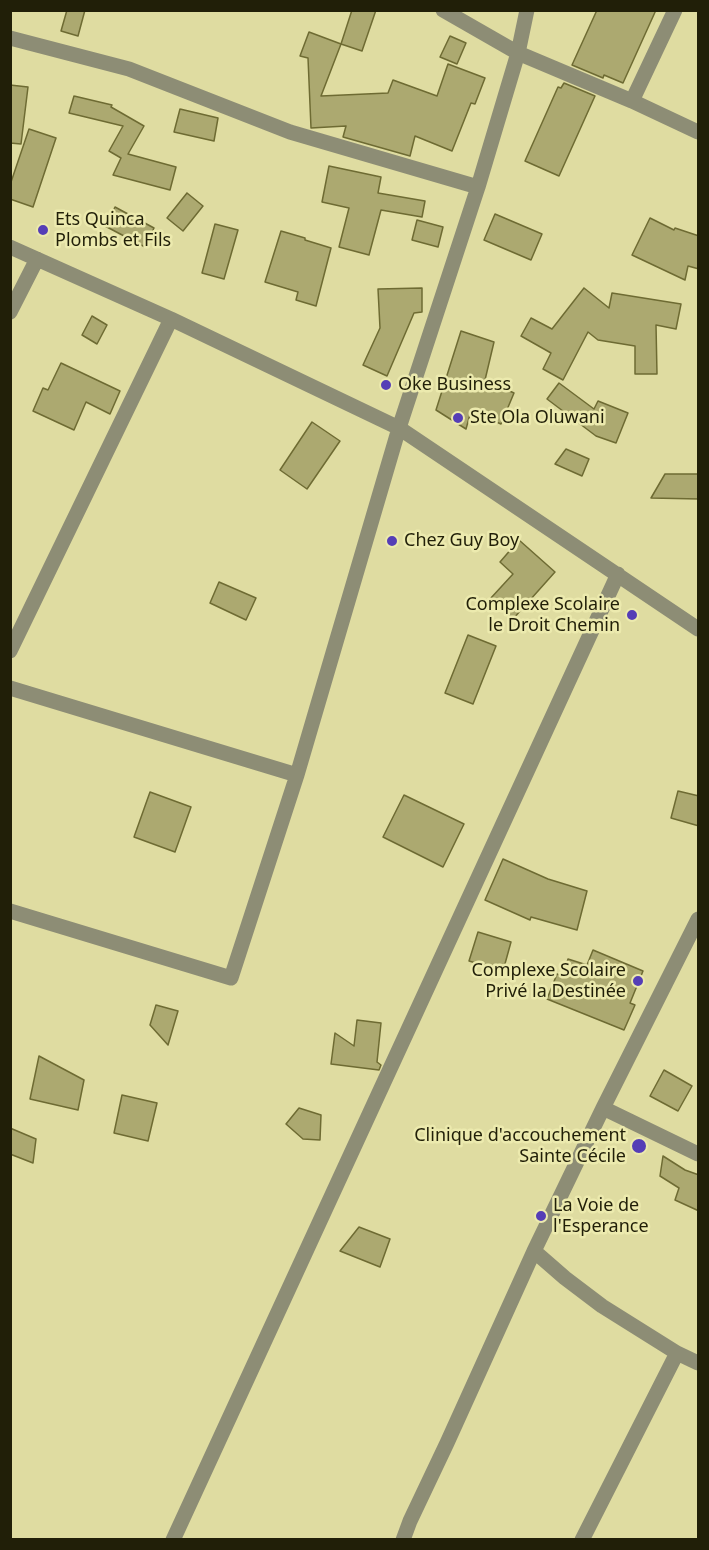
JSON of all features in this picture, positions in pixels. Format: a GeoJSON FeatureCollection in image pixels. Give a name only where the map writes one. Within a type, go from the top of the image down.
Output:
{"type":"FeatureCollection","features":[{"type":"Feature","properties":{"kind":"street"},"geometry":{"type":"LineString","coordinates":[[443,10],[518,52],[699,132]]}},
{"type":"Feature","properties":{"kind":"street"},"geometry":{"type":"LineString","coordinates":[[10,911],[231,978],[297,775],[399,428],[478,187],[518,52],[527,10]]}},
{"type":"Feature","properties":{"kind":"street"},"geometry":{"type":"LineString","coordinates":[[632,101],[675,10]]}},
{"type":"Feature","properties":{"kind":"street"},"geometry":{"type":"LineString","coordinates":[[10,38],[129,69],[290,132],[478,187]]}},
{"type":"Feature","properties":{"kind":"street"},"geometry":{"type":"LineString","coordinates":[[10,247],[171,319],[399,428],[699,629]]}},
{"type":"Feature","properties":{"kind":"street"},"geometry":{"type":"LineString","coordinates":[[10,312],[37,259]]}},
{"type":"Feature","properties":{"kind":"street"},"geometry":{"type":"LineString","coordinates":[[10,651],[171,319]]}},
{"type":"Feature","properties":{"kind":"street"},"geometry":{"type":"LineString","coordinates":[[173,1539],[618,574]]}},
{"type":"Feature","properties":{"kind":"street"},"geometry":{"type":"LineString","coordinates":[[10,688],[297,775]]}},
{"type":"Feature","properties":{"kind":"street"},"geometry":{"type":"LineString","coordinates":[[403,1539],[534,1251],[603,1108],[699,919]]}},
{"type":"Feature","properties":{"kind":"street"},"geometry":{"type":"LineString","coordinates":[[603,1108],[699,1154]]}},
{"type":"Feature","properties":{"kind":"street"},"geometry":{"type":"LineString","coordinates":[[534,1251],[602,1306],[677,1353],[699,1363]]}},
{"type":"Feature","properties":{"kind":"street"},"geometry":{"type":"LineString","coordinates":[[582,1539],[677,1353]]}},
{"type":"Feature","properties":{"kind":"building"},"geometry":{"type":"Polygon","coordinates":[[[67,10],[85,10],[78,36],[61,31],[67,10]]]}},
{"type":"Feature","properties":{"kind":"building"},"geometry":{"type":"Polygon","coordinates":[[[352,10],[376,10],[362,51],[341,44],[352,10]]]}},
{"type":"Feature","properties":{"kind":"building"},"geometry":{"type":"Polygon","coordinates":[[[597,10],[656,10],[623,83],[604,75],[603,78],[572,65],[597,10]]]}},
{"type":"Feature","properties":{"kind":"building"},"geometry":{"type":"Polygon","coordinates":[[[309,32],[341,44],[321,96],[388,93],[393,80],[437,96],[448,64],[485,78],[475,104],[471,103],[452,151],[415,136],[410,156],[343,137],[346,126],[311,128],[308,58],[300,56],[309,32]]]}},
{"type":"Feature","properties":{"kind":"building"},"geometry":{"type":"Polygon","coordinates":[[[450,36],[466,43],[457,64],[440,57],[450,36]]]}},
{"type":"Feature","properties":{"kind":"building"},"geometry":{"type":"Polygon","coordinates":[[[564,83],[595,96],[559,176],[525,161],[558,87],[561,88],[564,83]]]}},
{"type":"Feature","properties":{"kind":"building"},"geometry":{"type":"Polygon","coordinates":[[[10,85],[28,87],[21,144],[10,143],[10,85]]]}},
{"type":"Feature","properties":{"kind":"building"},"geometry":{"type":"Polygon","coordinates":[[[74,96],[112,105],[111,107],[144,126],[128,154],[176,167],[170,190],[113,175],[121,158],[109,151],[123,126],[69,113],[74,96]]]}},
{"type":"Feature","properties":{"kind":"building"},"geometry":{"type":"Polygon","coordinates":[[[180,109],[218,118],[214,141],[174,132],[180,109]]]}},
{"type":"Feature","properties":{"kind":"building"},"geometry":{"type":"Polygon","coordinates":[[[29,129],[56,138],[33,207],[10,199],[10,185],[29,129]]]}},
{"type":"Feature","properties":{"kind":"building"},"geometry":{"type":"Polygon","coordinates":[[[329,166],[381,177],[378,193],[425,201],[422,217],[381,210],[369,255],[339,247],[349,208],[322,202],[329,166]]]}},
{"type":"Feature","properties":{"kind":"building"},"geometry":{"type":"Polygon","coordinates":[[[187,193],[203,206],[183,231],[167,218],[187,193]]]}},
{"type":"Feature","properties":{"kind":"building"},"geometry":{"type":"Polygon","coordinates":[[[115,207],[154,228],[145,247],[105,226],[115,207]]]}},
{"type":"Feature","properties":{"kind":"building"},"geometry":{"type":"Polygon","coordinates":[[[495,214],[542,234],[531,260],[484,240],[495,214]]]}},
{"type":"Feature","properties":{"kind":"building"},"geometry":{"type":"Polygon","coordinates":[[[650,218],[674,230],[675,228],[699,236],[699,269],[688,266],[685,280],[632,255],[650,218]]]}},
{"type":"Feature","properties":{"kind":"building"},"geometry":{"type":"Polygon","coordinates":[[[417,220],[443,227],[438,247],[412,240],[417,220]]]}},
{"type":"Feature","properties":{"kind":"building"},"geometry":{"type":"Polygon","coordinates":[[[215,224],[238,230],[224,279],[202,273],[215,224]]]}},
{"type":"Feature","properties":{"kind":"building"},"geometry":{"type":"Polygon","coordinates":[[[281,231],[331,248],[316,306],[296,300],[298,292],[265,282],[281,231]]]}},
{"type":"Feature","properties":{"kind":"building"},"geometry":{"type":"Polygon","coordinates":[[[422,288],[422,312],[414,313],[387,376],[363,365],[380,328],[378,289],[422,288]]]}},
{"type":"Feature","properties":{"kind":"building"},"geometry":{"type":"Polygon","coordinates":[[[584,288],[609,308],[612,293],[681,304],[676,329],[656,325],[657,374],[635,374],[635,346],[598,340],[588,332],[563,380],[543,369],[551,353],[521,336],[531,318],[552,329],[584,288]]]}},
{"type":"Feature","properties":{"kind":"building"},"geometry":{"type":"Polygon","coordinates":[[[92,316],[107,325],[97,344],[82,335],[92,316]]]}},
{"type":"Feature","properties":{"kind":"building"},"geometry":{"type":"Polygon","coordinates":[[[461,331],[494,342],[485,380],[514,393],[501,424],[471,411],[466,429],[436,410],[461,331]]]}},
{"type":"Feature","properties":{"kind":"building"},"geometry":{"type":"Polygon","coordinates":[[[61,363],[120,391],[110,414],[86,402],[74,430],[33,411],[43,388],[48,390],[61,363]]]}},
{"type":"Feature","properties":{"kind":"building"},"geometry":{"type":"Polygon","coordinates":[[[559,383],[594,409],[598,401],[628,413],[616,443],[596,436],[547,399],[559,383]]]}},
{"type":"Feature","properties":{"kind":"building"},"geometry":{"type":"Polygon","coordinates":[[[312,422],[340,441],[307,489],[280,470],[312,422]]]}},
{"type":"Feature","properties":{"kind":"building"},"geometry":{"type":"Polygon","coordinates":[[[566,449],[589,459],[582,476],[555,464],[566,449]]]}},
{"type":"Feature","properties":{"kind":"building"},"geometry":{"type":"Polygon","coordinates":[[[665,474],[699,474],[699,499],[651,498],[665,474]]]}},
{"type":"Feature","properties":{"kind":"building"},"geometry":{"type":"Polygon","coordinates":[[[519,540],[555,572],[513,619],[490,599],[513,574],[500,562],[519,540]]]}},
{"type":"Feature","properties":{"kind":"building"},"geometry":{"type":"Polygon","coordinates":[[[219,582],[256,598],[246,620],[210,603],[219,582]]]}},
{"type":"Feature","properties":{"kind":"building"},"geometry":{"type":"Polygon","coordinates":[[[468,635],[496,646],[473,704],[445,693],[468,635]]]}},
{"type":"Feature","properties":{"kind":"building"},"geometry":{"type":"Polygon","coordinates":[[[678,791],[699,796],[699,826],[671,818],[678,791]]]}},
{"type":"Feature","properties":{"kind":"building"},"geometry":{"type":"Polygon","coordinates":[[[150,792],[191,807],[175,852],[134,837],[150,792]]]}},
{"type":"Feature","properties":{"kind":"building"},"geometry":{"type":"Polygon","coordinates":[[[404,795],[464,824],[443,867],[383,837],[404,795]]]}},
{"type":"Feature","properties":{"kind":"building"},"geometry":{"type":"Polygon","coordinates":[[[503,859],[548,879],[587,891],[577,930],[531,917],[530,920],[485,900],[503,859]]]}},
{"type":"Feature","properties":{"kind":"building"},"geometry":{"type":"Polygon","coordinates":[[[478,932],[511,942],[503,971],[469,961],[478,932]]]}},
{"type":"Feature","properties":{"kind":"building"},"geometry":{"type":"Polygon","coordinates":[[[593,950],[643,971],[630,1003],[635,1005],[624,1030],[547,999],[557,974],[562,976],[568,959],[587,965],[593,950]]]}},
{"type":"Feature","properties":{"kind":"building"},"geometry":{"type":"Polygon","coordinates":[[[156,1005],[178,1011],[168,1045],[150,1025],[156,1005]]]}},
{"type":"Feature","properties":{"kind":"building"},"geometry":{"type":"Polygon","coordinates":[[[357,1020],[381,1023],[377,1062],[381,1065],[379,1070],[331,1064],[335,1033],[354,1046],[357,1020]]]}},
{"type":"Feature","properties":{"kind":"building"},"geometry":{"type":"Polygon","coordinates":[[[39,1056],[84,1080],[78,1110],[30,1099],[39,1056]]]}},
{"type":"Feature","properties":{"kind":"building"},"geometry":{"type":"Polygon","coordinates":[[[664,1070],[692,1086],[678,1111],[650,1096],[664,1070]]]}},
{"type":"Feature","properties":{"kind":"building"},"geometry":{"type":"Polygon","coordinates":[[[122,1095],[157,1103],[148,1141],[114,1133],[122,1095]]]}},
{"type":"Feature","properties":{"kind":"building"},"geometry":{"type":"Polygon","coordinates":[[[299,1108],[321,1115],[320,1140],[303,1139],[286,1124],[299,1108]]]}},
{"type":"Feature","properties":{"kind":"building"},"geometry":{"type":"Polygon","coordinates":[[[10,1128],[36,1139],[33,1163],[10,1154],[10,1128]]]}},
{"type":"Feature","properties":{"kind":"building"},"geometry":{"type":"Polygon","coordinates":[[[663,1156],[685,1170],[699,1175],[699,1211],[675,1200],[679,1188],[660,1176],[663,1156]]]}},
{"type":"Feature","properties":{"kind":"building"},"geometry":{"type":"Polygon","coordinates":[[[359,1227],[390,1239],[380,1267],[340,1251],[359,1227]]]}},
{"type":"Feature","properties":{"kind":"place","name":"Ets Quinca Plombs et Fils"},"geometry":{"type":"Point","coordinates":[43,230]}},
{"type":"Feature","properties":{"kind":"place","name":"Oke Business"},"geometry":{"type":"Point","coordinates":[386,385]}},
{"type":"Feature","properties":{"kind":"place","name":"Ste Ola Oluwani"},"geometry":{"type":"Point","coordinates":[458,418]}},
{"type":"Feature","properties":{"kind":"place","name":"Chez Guy Boy"},"geometry":{"type":"Point","coordinates":[392,541]}},
{"type":"Feature","properties":{"kind":"place","name":"Complexe Scolaire le Droit Chemin"},"geometry":{"type":"Point","coordinates":[632,615]}},
{"type":"Feature","properties":{"kind":"place","name":"Complexe Scolaire Privé la Destinée"},"geometry":{"type":"Point","coordinates":[638,981]}},
{"type":"Feature","properties":{"kind":"place","name":"Clinique d'accouchement Sainte Cécile"},"geometry":{"type":"Point","coordinates":[639,1146]}},
{"type":"Feature","properties":{"kind":"place","name":"La Voie de l'Esperance"},"geometry":{"type":"Point","coordinates":[541,1216]}}]}
